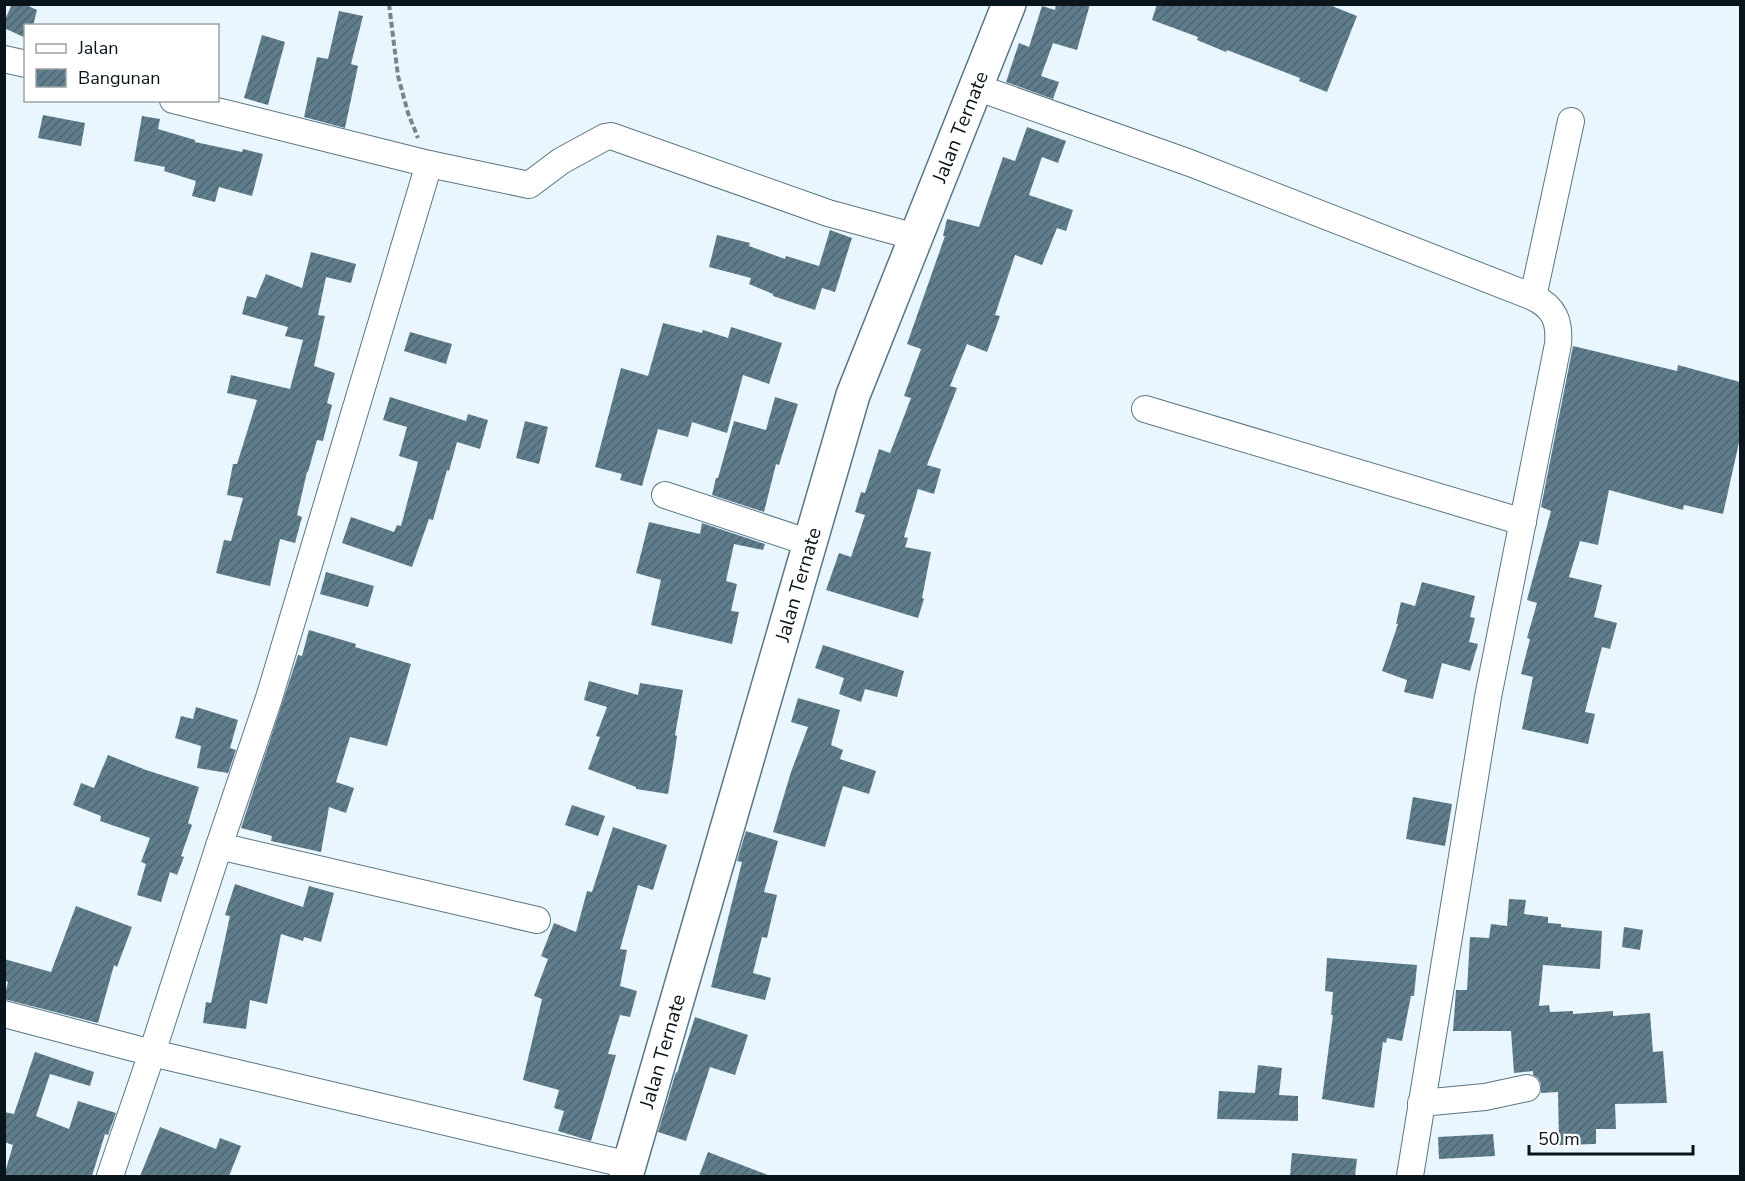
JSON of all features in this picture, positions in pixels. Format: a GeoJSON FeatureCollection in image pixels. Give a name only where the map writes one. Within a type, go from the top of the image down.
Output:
{"type":"FeatureCollection","features":[{"type":"Feature","properties":{"kind":"street","name":"Jalan Ternate"},"geometry":{"type":"LineString","coordinates":[[628,1171],[853,395],[1009,4]]}},
{"type":"Feature","properties":{"kind":"street"},"geometry":{"type":"LineString","coordinates":[[4,59],[24,64]]}},
{"type":"Feature","properties":{"kind":"street"},"geometry":{"type":"LineString","coordinates":[[976,87],[1190,163],[1533,297],[1544,302],[1555,315],[1559,334],[1488,697],[1435,1032],[1420,1103],[1410,1176]]}},
{"type":"Feature","properties":{"kind":"street"},"geometry":{"type":"LineString","coordinates":[[181,102],[429,164],[529,185],[561,160],[610,136],[828,213],[916,237]]}},
{"type":"Feature","properties":{"kind":"street"},"geometry":{"type":"LineString","coordinates":[[1533,297],[1571,121]]}},
{"type":"Feature","properties":{"kind":"street"},"geometry":{"type":"LineString","coordinates":[[110,1176],[269,698],[429,164]]}},
{"type":"Feature","properties":{"kind":"street"},"geometry":{"type":"LineString","coordinates":[[1145,409],[1523,522]]}},
{"type":"Feature","properties":{"kind":"street"},"geometry":{"type":"LineString","coordinates":[[665,495],[810,543]]}},
{"type":"Feature","properties":{"kind":"street"},"geometry":{"type":"LineString","coordinates":[[219,846],[537,920]]}},
{"type":"Feature","properties":{"kind":"street"},"geometry":{"type":"LineString","coordinates":[[4,1014],[628,1171]]}},
{"type":"Feature","properties":{"kind":"street"},"geometry":{"type":"LineString","coordinates":[[1420,1103],[1485,1097],[1527,1088]]}},
{"type":"Feature","properties":{"kind":"path"},"geometry":{"type":"LineString","coordinates":[[389,4],[398,76],[408,113],[429,164]]}},
{"type":"Feature","properties":{"kind":"building"},"geometry":{"type":"Polygon","coordinates":[[[12,4],[24,4],[37,10],[34,24],[24,24],[24,37],[4,28],[4,22],[12,4]]]}},
{"type":"Feature","properties":{"kind":"building"},"geometry":{"type":"Polygon","coordinates":[[[1056,4],[1090,4],[1077,50],[1053,43],[1041,76],[1059,82],[1053,99],[1006,82],[1019,43],[1029,47],[1042,6],[1055,10],[1056,4]]]}},
{"type":"Feature","properties":{"kind":"building"},"geometry":{"type":"Polygon","coordinates":[[[1157,4],[1327,4],[1357,16],[1327,92],[1299,81],[1300,78],[1227,50],[1226,52],[1197,40],[1198,37],[1152,20],[1157,4]]]}},
{"type":"Feature","properties":{"kind":"building"},"geometry":{"type":"Polygon","coordinates":[[[339,11],[363,16],[351,64],[358,66],[345,128],[304,117],[317,57],[328,59],[339,11]]]}},
{"type":"Feature","properties":{"kind":"building"},"geometry":{"type":"Polygon","coordinates":[[[262,35],[285,42],[268,105],[244,98],[262,35]]]}},
{"type":"Feature","properties":{"kind":"building"},"geometry":{"type":"Polygon","coordinates":[[[43,115],[85,123],[81,146],[38,138],[43,115]]]}},
{"type":"Feature","properties":{"kind":"building"},"geometry":{"type":"Polygon","coordinates":[[[142,116],[160,119],[158,129],[195,140],[195,142],[263,154],[252,196],[219,187],[215,202],[192,196],[196,181],[164,171],[165,167],[134,161],[142,116]]]}},
{"type":"Feature","properties":{"kind":"building"},"geometry":{"type":"Polygon","coordinates":[[[1027,127],[1066,141],[1058,163],[1042,157],[1029,195],[1073,210],[1066,231],[1057,228],[1042,265],[1015,255],[995,315],[1000,316],[987,352],[967,344],[950,386],[957,388],[927,465],[941,469],[934,494],[918,489],[904,537],[908,538],[905,547],[931,552],[922,598],[924,599],[918,618],[826,590],[839,553],[851,557],[865,515],[855,512],[861,492],[865,493],[879,449],[890,453],[911,398],[904,396],[921,349],[907,344],[945,236],[943,236],[947,219],[979,227],[1003,157],[1015,161],[1027,127]]]}},
{"type":"Feature","properties":{"kind":"building"},"geometry":{"type":"Polygon","coordinates":[[[830,230],[852,238],[835,292],[822,288],[815,310],[773,296],[749,284],[751,278],[709,267],[717,235],[750,243],[749,246],[785,259],[786,256],[819,266],[830,230]]]}},
{"type":"Feature","properties":{"kind":"building"},"geometry":{"type":"Polygon","coordinates":[[[311,252],[356,264],[351,283],[326,277],[318,315],[325,316],[314,366],[335,373],[327,403],[332,405],[323,441],[317,440],[307,472],[297,515],[302,517],[295,543],[280,539],[270,586],[216,573],[224,540],[231,541],[243,498],[227,495],[233,464],[237,464],[257,400],[227,393],[231,375],[290,389],[303,340],[285,336],[288,327],[242,314],[247,296],[256,298],[266,274],[302,288],[311,252]]]}},
{"type":"Feature","properties":{"kind":"building"},"geometry":{"type":"Polygon","coordinates":[[[663,323],[702,333],[703,330],[728,338],[731,327],[782,343],[769,384],[743,375],[727,433],[692,422],[688,437],[658,429],[642,486],[620,480],[622,474],[595,467],[621,368],[648,376],[663,323]]]}},
{"type":"Feature","properties":{"kind":"building"},"geometry":{"type":"Polygon","coordinates":[[[410,332],[452,344],[446,364],[404,351],[410,332]]]}},
{"type":"Feature","properties":{"kind":"building"},"geometry":{"type":"Polygon","coordinates":[[[1573,346],[1677,371],[1678,365],[1740,382],[1740,438],[1723,514],[1684,505],[1683,510],[1609,490],[1598,545],[1580,541],[1569,577],[1602,585],[1594,617],[1617,623],[1610,649],[1602,647],[1585,712],[1595,714],[1588,744],[1522,729],[1533,677],[1521,674],[1530,639],[1527,638],[1537,603],[1527,600],[1551,511],[1541,507],[1573,346]]]}},
{"type":"Feature","properties":{"kind":"building"},"geometry":{"type":"Polygon","coordinates":[[[390,397],[466,421],[468,414],[488,420],[480,449],[457,442],[433,520],[429,519],[412,567],[342,543],[351,517],[394,532],[397,525],[401,526],[418,462],[399,456],[407,427],[383,420],[390,397]]]}},
{"type":"Feature","properties":{"kind":"building"},"geometry":{"type":"Polygon","coordinates":[[[775,397],[798,404],[779,465],[776,464],[764,512],[712,495],[734,421],[766,430],[775,397]]]}},
{"type":"Feature","properties":{"kind":"building"},"geometry":{"type":"Polygon","coordinates":[[[525,421],[548,427],[539,464],[516,458],[525,421]]]}},
{"type":"Feature","properties":{"kind":"building"},"geometry":{"type":"Polygon","coordinates":[[[649,522],[700,534],[702,523],[765,544],[763,550],[734,544],[726,581],[737,584],[731,611],[739,612],[732,644],[651,625],[661,580],[636,573],[649,522]]]}},
{"type":"Feature","properties":{"kind":"building"},"geometry":{"type":"Polygon","coordinates":[[[326,572],[374,586],[368,607],[320,594],[326,572]]]}},
{"type":"Feature","properties":{"kind":"building"},"geometry":{"type":"Polygon","coordinates":[[[1422,582],[1475,596],[1470,617],[1475,618],[1469,642],[1478,644],[1470,671],[1442,663],[1433,699],[1404,692],[1407,680],[1382,671],[1398,624],[1396,624],[1401,602],[1415,606],[1422,582]]]}},
{"type":"Feature","properties":{"kind":"building"},"geometry":{"type":"Polygon","coordinates":[[[309,630],[411,664],[387,746],[350,737],[336,782],[354,788],[346,813],[329,807],[321,852],[271,841],[272,836],[241,828],[298,655],[302,656],[309,630]]]}},
{"type":"Feature","properties":{"kind":"building"},"geometry":{"type":"Polygon","coordinates":[[[823,645],[904,671],[897,697],[865,689],[861,702],[839,694],[844,678],[815,668],[823,645]]]}},
{"type":"Feature","properties":{"kind":"building"},"geometry":{"type":"Polygon","coordinates":[[[589,681],[638,695],[640,683],[683,690],[668,794],[636,789],[636,787],[588,769],[600,737],[596,736],[607,707],[584,700],[589,681]]]}},
{"type":"Feature","properties":{"kind":"building"},"geometry":{"type":"Polygon","coordinates":[[[798,698],[840,710],[831,745],[843,750],[840,759],[876,771],[869,794],[843,786],[825,847],[773,832],[791,772],[808,727],[791,722],[798,698]]]}},
{"type":"Feature","properties":{"kind":"building"},"geometry":{"type":"Polygon","coordinates":[[[196,707],[238,720],[230,748],[236,750],[228,773],[197,768],[201,746],[175,738],[181,716],[193,719],[196,707]]]}},
{"type":"Feature","properties":{"kind":"building"},"geometry":{"type":"Polygon","coordinates":[[[108,755],[199,787],[188,823],[192,825],[181,856],[184,857],[177,875],[170,872],[161,902],[137,895],[146,864],[141,862],[150,838],[100,821],[101,816],[73,805],[81,783],[94,788],[108,755]]]}},
{"type":"Feature","properties":{"kind":"building"},"geometry":{"type":"Polygon","coordinates":[[[1413,797],[1452,804],[1445,846],[1406,839],[1413,797]]]}},
{"type":"Feature","properties":{"kind":"building"},"geometry":{"type":"Polygon","coordinates":[[[572,805],[605,816],[598,836],[565,825],[572,805]]]}},
{"type":"Feature","properties":{"kind":"building"},"geometry":{"type":"Polygon","coordinates":[[[613,827],[667,845],[653,890],[638,885],[620,949],[627,950],[620,986],[637,991],[630,1017],[620,1015],[608,1054],[616,1055],[591,1141],[558,1131],[564,1111],[554,1108],[559,1090],[523,1080],[542,999],[534,996],[548,959],[541,956],[554,923],[576,932],[587,891],[592,892],[613,827]]]}},
{"type":"Feature","properties":{"kind":"building"},"geometry":{"type":"Polygon","coordinates":[[[746,831],[778,841],[764,892],[777,895],[767,938],[762,937],[753,973],[771,978],[765,1000],[711,987],[742,862],[737,861],[746,831]]]}},
{"type":"Feature","properties":{"kind":"building"},"geometry":{"type":"Polygon","coordinates":[[[235,884],[303,907],[309,886],[334,893],[321,942],[304,937],[303,941],[281,934],[267,1004],[250,1000],[246,1029],[203,1023],[206,1002],[211,1003],[230,916],[225,915],[235,884]]]}},
{"type":"Feature","properties":{"kind":"building"},"geometry":{"type":"Polygon","coordinates":[[[1509,899],[1526,900],[1524,914],[1548,917],[1548,923],[1561,924],[1561,927],[1602,931],[1600,969],[1543,965],[1539,1006],[1549,1005],[1550,1012],[1573,1011],[1573,1014],[1613,1011],[1613,1016],[1650,1013],[1653,1052],[1663,1051],[1667,1103],[1615,1104],[1616,1129],[1596,1129],[1596,1144],[1559,1145],[1558,1092],[1541,1093],[1541,1084],[1533,1075],[1533,1071],[1514,1073],[1511,1031],[1453,1031],[1456,990],[1467,990],[1470,937],[1489,938],[1491,924],[1507,926],[1509,899]]]}},
{"type":"Feature","properties":{"kind":"building"},"geometry":{"type":"Polygon","coordinates":[[[76,906],[132,927],[117,967],[114,965],[98,1023],[4,999],[8,982],[4,980],[4,959],[51,972],[76,906]]]}},
{"type":"Feature","properties":{"kind":"building"},"geometry":{"type":"Polygon","coordinates":[[[1624,927],[1643,930],[1640,950],[1622,947],[1624,927]]]}},
{"type":"Feature","properties":{"kind":"building"},"geometry":{"type":"Polygon","coordinates":[[[1327,958],[1417,965],[1414,996],[1411,996],[1402,1041],[1387,1038],[1386,1043],[1383,1042],[1374,1108],[1322,1099],[1333,1015],[1331,1015],[1333,992],[1325,991],[1327,958]]]}},
{"type":"Feature","properties":{"kind":"building"},"geometry":{"type":"Polygon","coordinates":[[[695,1017],[748,1035],[735,1075],[710,1067],[686,1141],[658,1132],[695,1017]]]}},
{"type":"Feature","properties":{"kind":"building"},"geometry":{"type":"Polygon","coordinates":[[[35,1052],[94,1072],[90,1086],[50,1074],[36,1116],[69,1129],[78,1101],[116,1113],[108,1135],[105,1134],[92,1176],[4,1176],[13,1145],[4,1142],[4,1112],[14,1114],[35,1052]]]}},
{"type":"Feature","properties":{"kind":"building"},"geometry":{"type":"Polygon","coordinates":[[[1258,1065],[1282,1068],[1279,1095],[1298,1096],[1298,1121],[1217,1119],[1219,1091],[1255,1093],[1258,1065]]]}},
{"type":"Feature","properties":{"kind":"building"},"geometry":{"type":"Polygon","coordinates":[[[160,1127],[216,1149],[220,1138],[241,1146],[229,1176],[140,1176],[160,1127]]]}},
{"type":"Feature","properties":{"kind":"building"},"geometry":{"type":"Polygon","coordinates":[[[1493,1134],[1495,1156],[1439,1159],[1438,1137],[1493,1134]]]}},
{"type":"Feature","properties":{"kind":"building"},"geometry":{"type":"Polygon","coordinates":[[[708,1152],[768,1175],[699,1176],[708,1152]]]}},
{"type":"Feature","properties":{"kind":"building"},"geometry":{"type":"Polygon","coordinates":[[[1292,1153],[1357,1159],[1355,1176],[1290,1176],[1292,1153]]]}}]}
